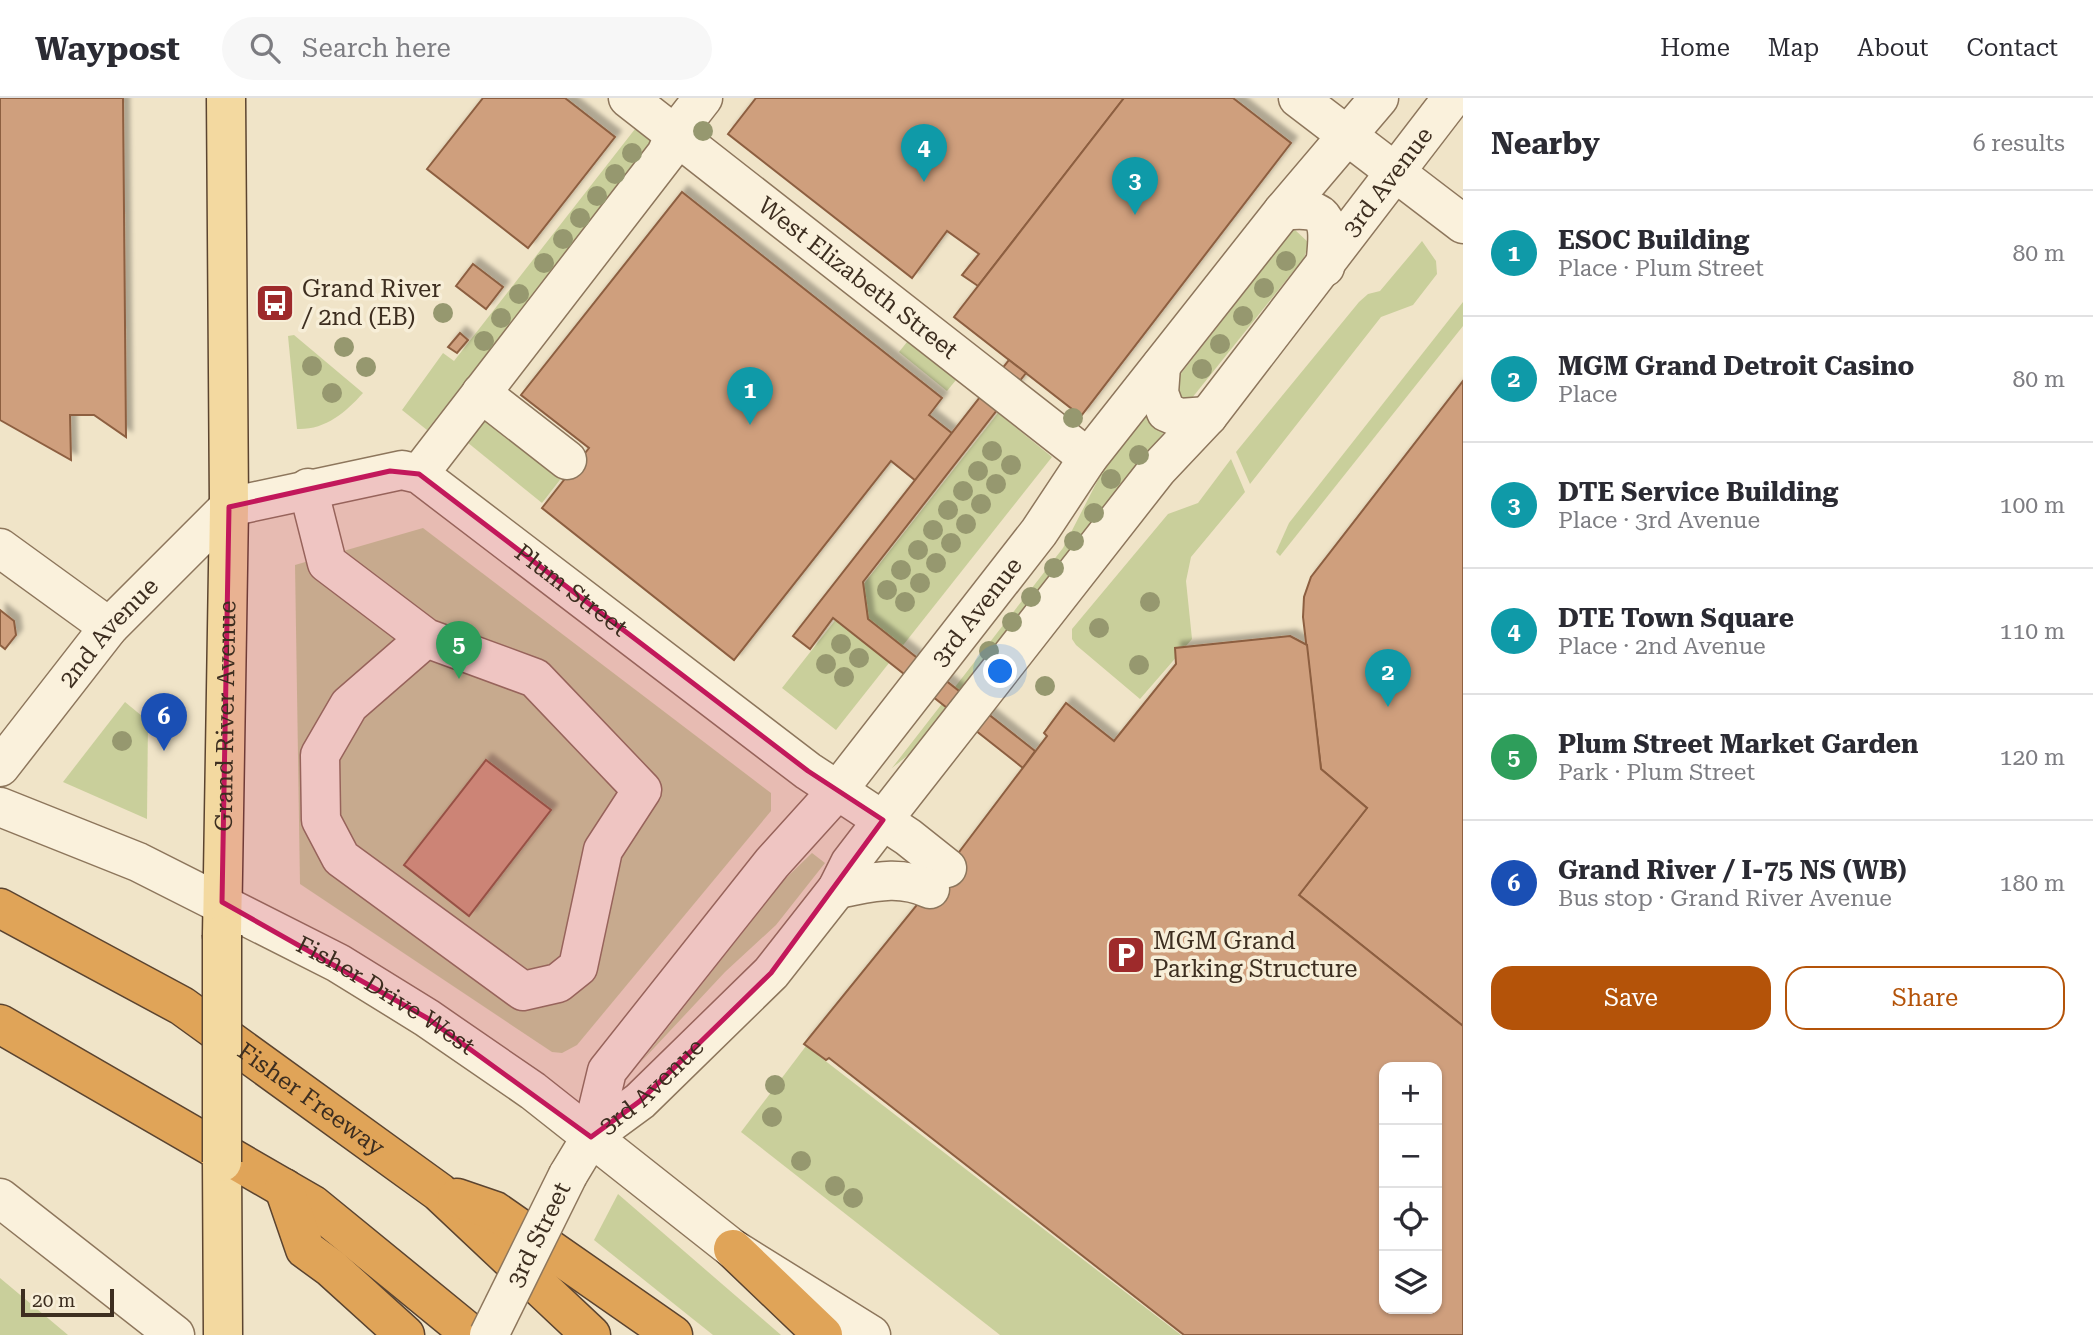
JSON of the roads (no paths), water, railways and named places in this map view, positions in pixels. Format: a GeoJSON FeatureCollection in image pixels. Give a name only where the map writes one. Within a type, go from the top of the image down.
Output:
{"type":"FeatureCollection","features":[{"type":"Feature","properties":{"kind":"highway","name":"Fisher Freeway"},"geometry":{"type":"LineString","coordinates":[[0,908],[181,1006],[439,1192],[591,1335]]}},
{"type":"Feature","properties":{"kind":"highway"},"geometry":{"type":"LineString","coordinates":[[0,1024],[313,1205],[472,1335]]}},
{"type":"Feature","properties":{"kind":"highway"},"geometry":{"type":"LineString","coordinates":[[284,1188],[305,1249],[331,1268],[405,1335]]}},
{"type":"Feature","properties":{"kind":"highway"},"geometry":{"type":"LineString","coordinates":[[439,1192],[495,1211],[673,1335]]}},
{"type":"Feature","properties":{"kind":"highway"},"geometry":{"type":"LineString","coordinates":[[733,1249],[822,1335]]}},
{"type":"Feature","properties":{"kind":"main road","name":"Grand River Avenue"},"geometry":{"type":"LineString","coordinates":[[223,1318],[222,919],[229,507],[226,98]]}},
{"type":"Feature","properties":{"kind":"street","name":"West Elizabeth Street"},"geometry":{"type":"LineString","coordinates":[[628,98],[1088,458]]}},
{"type":"Feature","properties":{"kind":"street"},"geometry":{"type":"LineString","coordinates":[[229,507],[390,471],[418,474],[666,154],[675,134],[703,98]]}},
{"type":"Feature","properties":{"kind":"street"},"geometry":{"type":"LineString","coordinates":[[1298,98],[1463,224]]}},
{"type":"Feature","properties":{"kind":"street","name":"3rd Avenue"},"geometry":{"type":"LineString","coordinates":[[591,1137],[607,1071],[772,863],[838,790],[1039,532],[1088,458],[1283,211],[1379,98]]}},
{"type":"Feature","properties":{"kind":"street","name":"3rd Avenue"},"geometry":{"type":"LineString","coordinates":[[591,1137],[640,1101],[771,973],[837,889],[850,863],[883,820],[1157,470],[1208,416],[1398,172],[1452,98]]}},
{"type":"Feature","properties":{"kind":"street","name":"3rd Avenue"},"geometry":{"type":"LineString","coordinates":[[1283,211],[1305,208],[1315,210],[1323,218],[1329,232],[1325,267]]}},
{"type":"Feature","properties":{"kind":"street"},"geometry":{"type":"LineString","coordinates":[[1161,366],[1159,393],[1166,412],[1180,418],[1208,416]]}},
{"type":"Feature","properties":{"kind":"street"},"geometry":{"type":"LineString","coordinates":[[481,393],[567,460]]}},
{"type":"Feature","properties":{"kind":"street","name":"Plum Street"},"geometry":{"type":"LineString","coordinates":[[418,474],[808,771],[883,820],[939,878],[912,881],[885,879],[837,889]]}},
{"type":"Feature","properties":{"kind":"street"},"geometry":{"type":"LineString","coordinates":[[309,488],[327,563],[426,638],[535,678],[642,790],[603,849],[578,967],[558,983],[523,990],[341,858],[321,820],[320,755],[349,705],[426,638]]}},
{"type":"Feature","properties":{"kind":"street","name":"2nd Avenue"},"geometry":{"type":"LineString","coordinates":[[0,767],[108,627],[229,507]]}},
{"type":"Feature","properties":{"kind":"street"},"geometry":{"type":"LineString","coordinates":[[0,548],[108,627]]}},
{"type":"Feature","properties":{"kind":"street","name":"Fisher Drive West"},"geometry":{"type":"LineString","coordinates":[[0,807],[138,862],[222,919],[338,963],[428,1018],[533,1091],[733,1249],[871,1335]]}},
{"type":"Feature","properties":{"kind":"street","name":"3rd Street"},"geometry":{"type":"LineString","coordinates":[[489,1335],[568,1175],[591,1137]]}},
{"type":"Feature","properties":{"kind":"street"},"geometry":{"type":"LineString","coordinates":[[0,1198],[175,1335]]}},
{"type":"Feature","properties":{"kind":"place","name":"DTE Town Square"},"geometry":{"type":"Point","coordinates":[924,182]}},
{"type":"Feature","properties":{"kind":"place","name":"DTE Service Building"},"geometry":{"type":"Point","coordinates":[1135,215]}},
{"type":"Feature","properties":{"kind":"place","name":"Grand River / 2nd (EB)"},"geometry":{"type":"Point","coordinates":[275,303]}},
{"type":"Feature","properties":{"kind":"place","name":"ESOC Building"},"geometry":{"type":"Point","coordinates":[750,425]}},
{"type":"Feature","properties":{"kind":"place","name":"Plum Street Market Garden"},"geometry":{"type":"Point","coordinates":[459,679]}},
{"type":"Feature","properties":{"kind":"place","name":"MGM Grand Detroit Casino"},"geometry":{"type":"Point","coordinates":[1388,707]}},
{"type":"Feature","properties":{"kind":"place","name":"Grand River / I-75 NS (WB)"},"geometry":{"type":"Point","coordinates":[164,751]}},
{"type":"Feature","properties":{"kind":"place","name":"MGM Grand Parking Structure"},"geometry":{"type":"Point","coordinates":[1126,955]}}]}
